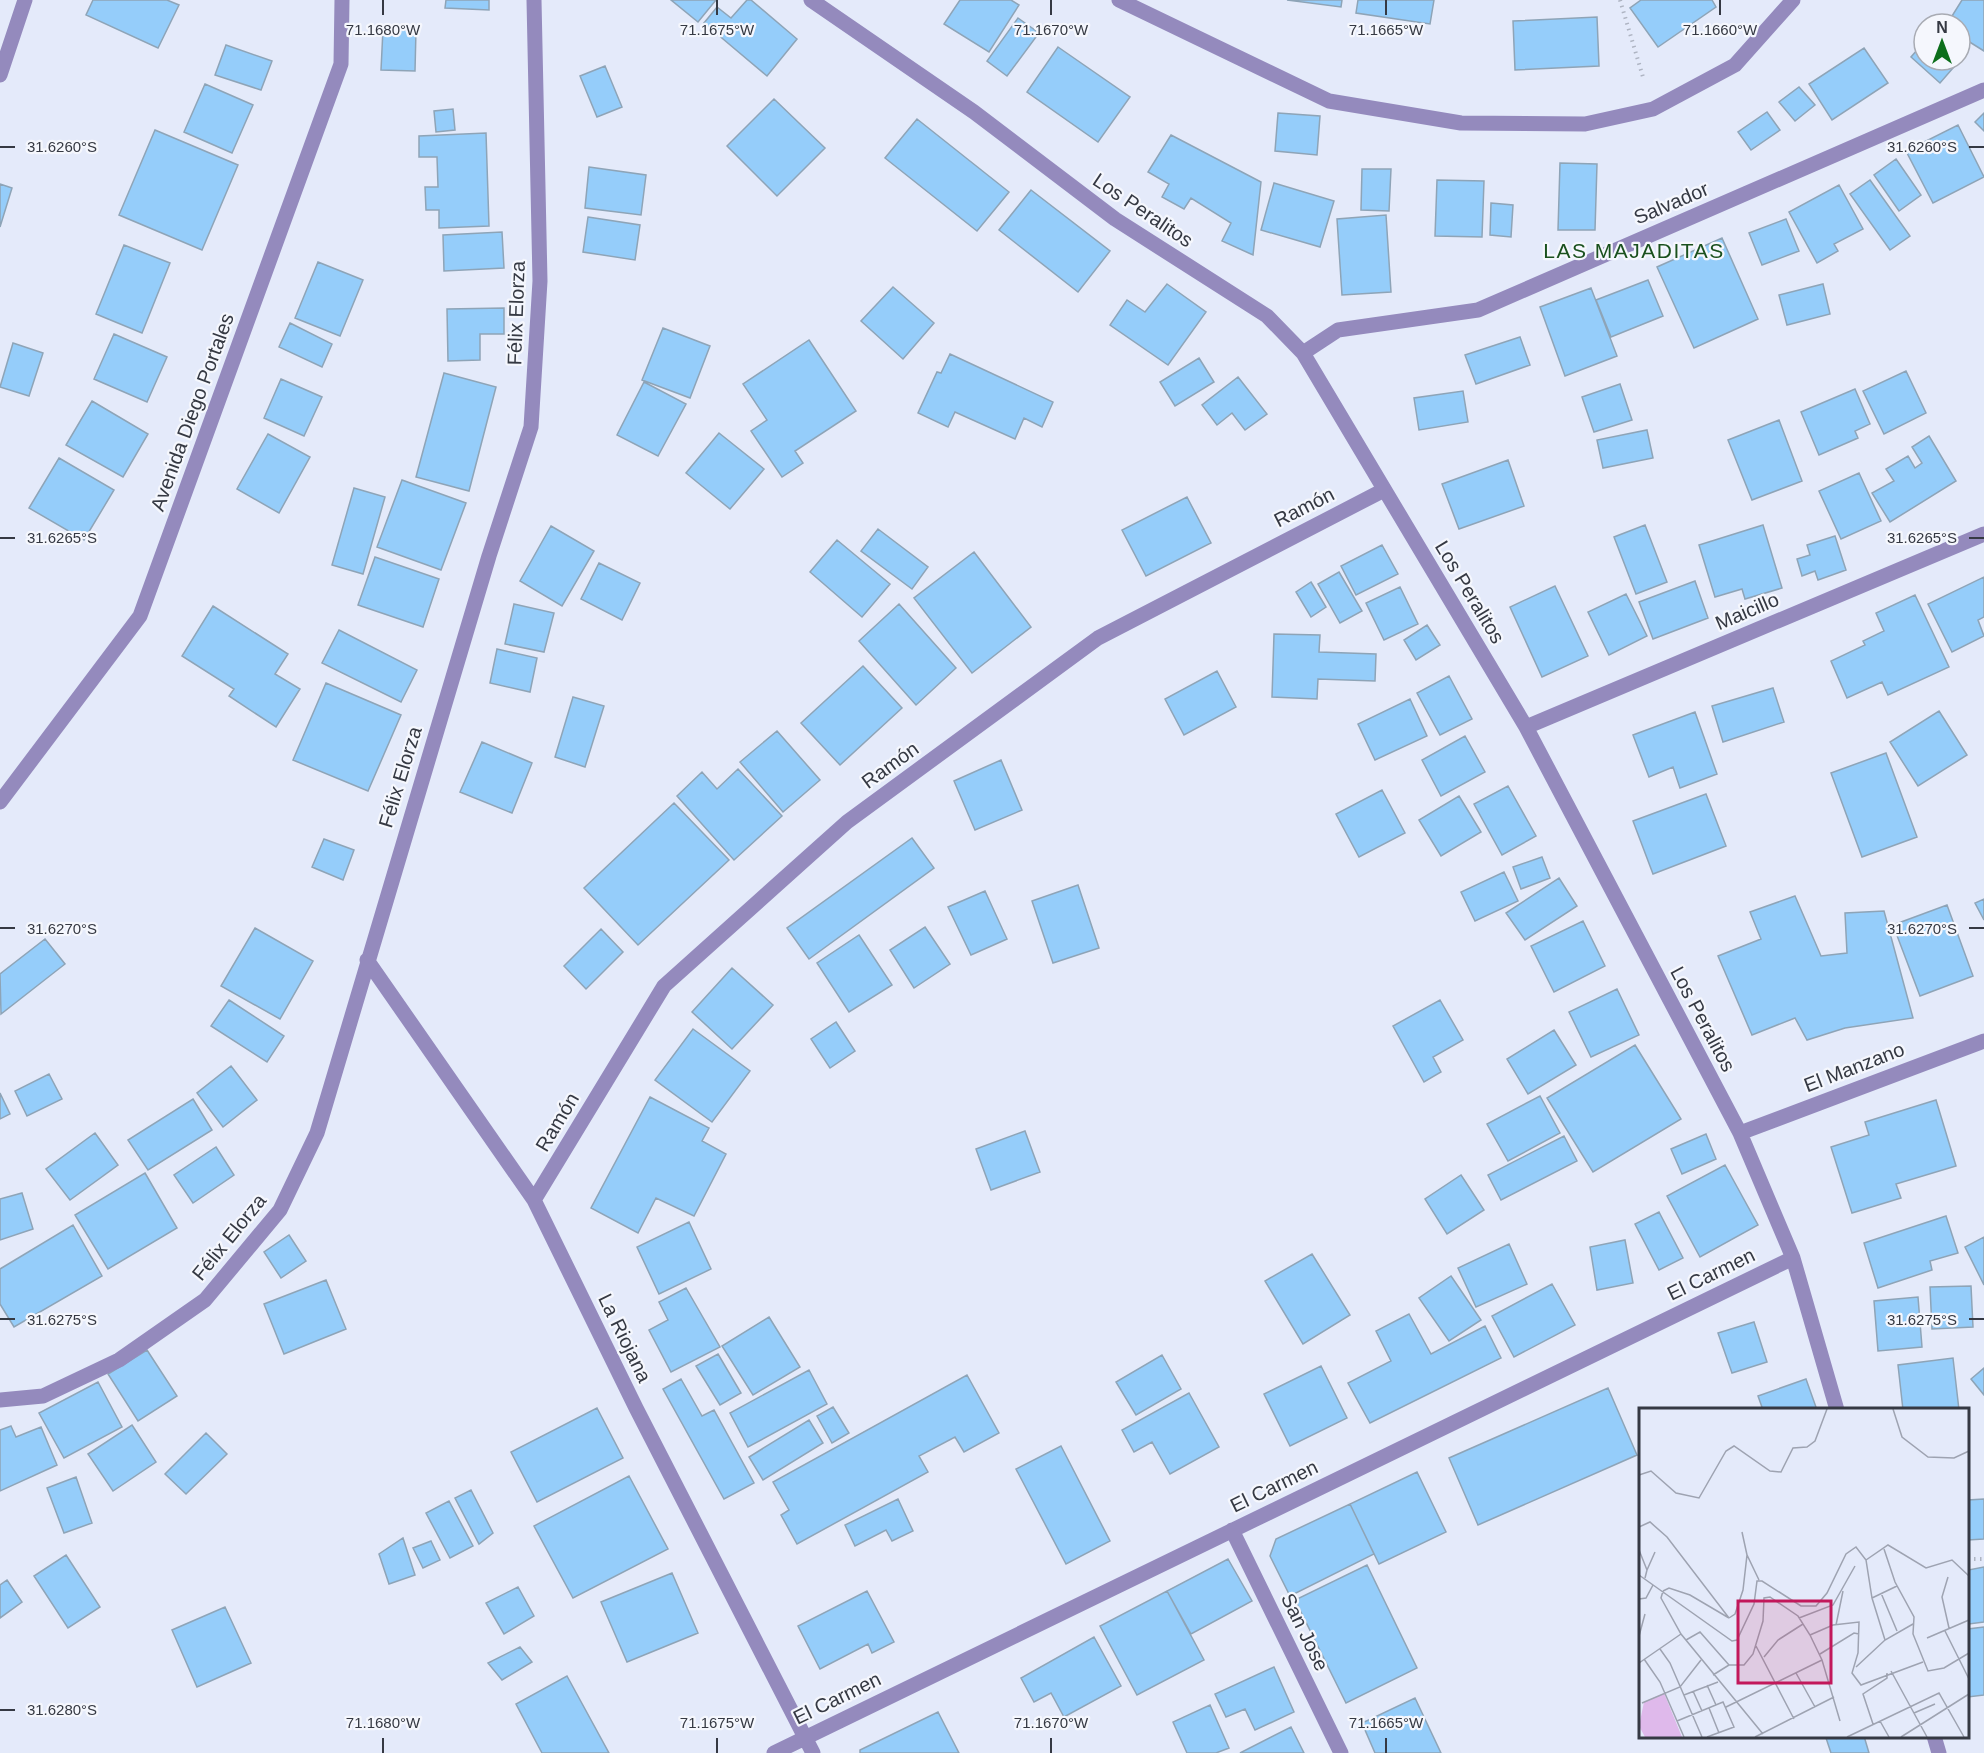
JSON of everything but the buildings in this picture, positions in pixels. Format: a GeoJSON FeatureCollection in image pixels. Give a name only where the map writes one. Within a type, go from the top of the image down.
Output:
{"type":"FeatureCollection","features":[{"type":"Feature","properties":{"kind":"street"},"geometry":{"type":"LineString","coordinates":[[0,75],[25,0]]}},
{"type":"Feature","properties":{"kind":"street","name":"Avenida Diego Portales"},"geometry":{"type":"LineString","coordinates":[[0,802],[140,616],[341,64],[342,0]]}},
{"type":"Feature","properties":{"kind":"street","name":"Félix Elorza"},"geometry":{"type":"LineString","coordinates":[[0,1400],[43,1396],[119,1360],[205,1300],[280,1210],[317,1133],[366,960],[531,427],[540,281],[534,0]]}},
{"type":"Feature","properties":{"kind":"street","name":"Los Peralitos"},"geometry":{"type":"LineString","coordinates":[[811,0],[974,112],[1115,219],[1267,316],[1303,353],[1526,727],[1740,1133],[1793,1258],[1836,1408]]}},
{"type":"Feature","properties":{"kind":"street"},"geometry":{"type":"LineString","coordinates":[[1119,0],[1329,101],[1461,123],[1585,124],[1653,109],[1735,65],[1793,0]]}},
{"type":"Feature","properties":{"kind":"street","name":"Salvador"},"geometry":{"type":"LineString","coordinates":[[1303,353],[1338,330],[1478,310],[1984,90]]}},
{"type":"Feature","properties":{"kind":"street","name":"Ramón"},"geometry":{"type":"LineString","coordinates":[[534,1200],[664,986],[848,822],[1098,638],[1384,490]]}},
{"type":"Feature","properties":{"kind":"street","name":"Maicillo"},"geometry":{"type":"LineString","coordinates":[[1526,727],[1984,534]]}},
{"type":"Feature","properties":{"kind":"street","name":"La Riojana"},"geometry":{"type":"LineString","coordinates":[[366,960],[534,1200],[636,1408],[813,1753]]}},
{"type":"Feature","properties":{"kind":"street","name":"El Manzano"},"geometry":{"type":"LineString","coordinates":[[1740,1133],[1984,1041]]}},
{"type":"Feature","properties":{"kind":"street","name":"El Carmen"},"geometry":{"type":"LineString","coordinates":[[774,1753],[1793,1258]]}},
{"type":"Feature","properties":{"kind":"street","name":"San Jose"},"geometry":{"type":"LineString","coordinates":[[1232,1530],[1341,1753]]}},
{"type":"Feature","properties":{"kind":"street"},"geometry":{"type":"LineString","coordinates":[[1934,1738],[1939,1753]]}},
{"type":"Feature","properties":{"kind":"path"},"geometry":{"type":"LineString","coordinates":[[1620,0],[1653,109]]}},
{"type":"Feature","properties":{"kind":"path"},"geometry":{"type":"LineString","coordinates":[[1969,1560],[1984,1559]]}},
{"type":"Feature","properties":{"kind":"district","name":"LAS MAJADITAS"},"geometry":{"type":"Point","coordinates":[1634,251]}}]}
